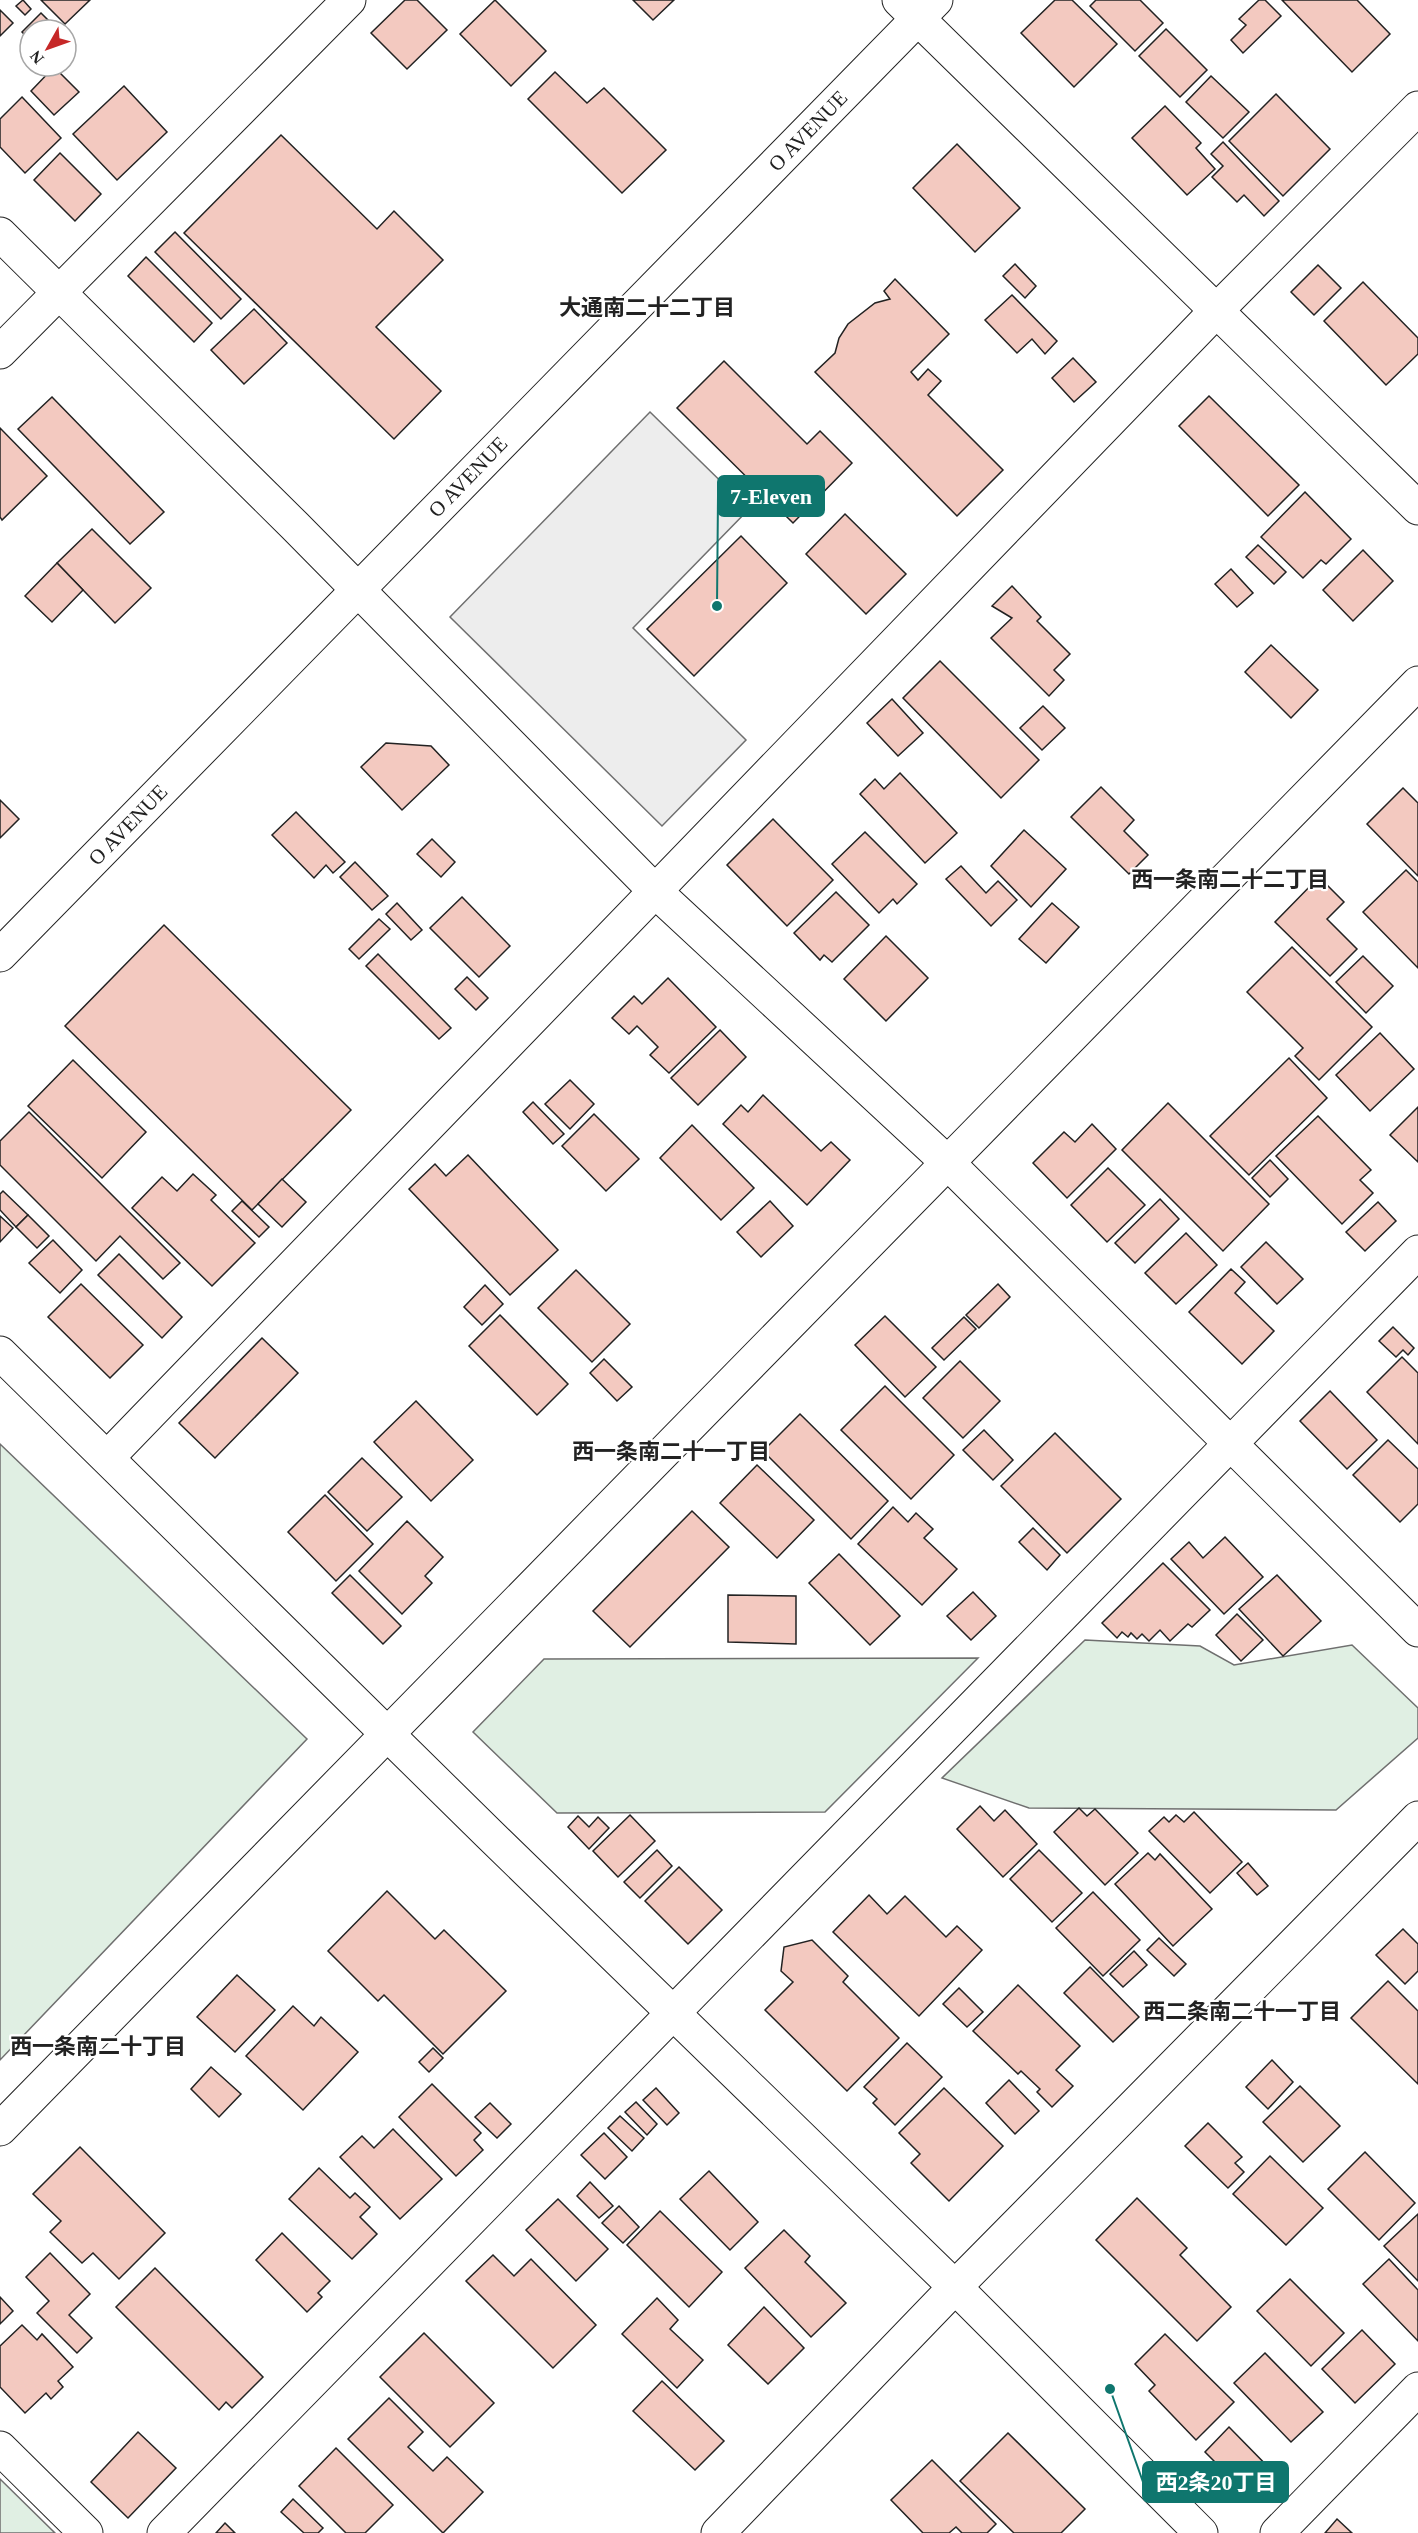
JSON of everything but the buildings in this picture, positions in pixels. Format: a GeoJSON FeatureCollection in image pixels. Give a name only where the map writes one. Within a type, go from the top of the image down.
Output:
{"type":"FeatureCollection","features":[{"type":"Feature","properties":{"kind":"main road"},"geometry":{"type":"LineString","coordinates":[[0,352],[349,0]]}},
{"type":"Feature","properties":{"kind":"main road"},"geometry":{"type":"LineString","coordinates":[[918,6],[1217,310],[1418,508]]}},
{"type":"Feature","properties":{"kind":"main road","name":"O AVENUE"},"geometry":{"type":"LineString","coordinates":[[0,955],[358,590],[918,6]]}},
{"type":"Feature","properties":{"kind":"main road"},"geometry":{"type":"LineString","coordinates":[[108,1457],[1217,310],[1418,108]]}},
{"type":"Feature","properties":{"kind":"main road"},"geometry":{"type":"LineString","coordinates":[[0,234],[358,590],[655,891],[948,1163],[1418,1630]]}},
{"type":"Feature","properties":{"kind":"main road"},"geometry":{"type":"LineString","coordinates":[[0,2129],[1418,683]]}},
{"type":"Feature","properties":{"kind":"main road"},"geometry":{"type":"LineString","coordinates":[[165,2533],[673,2011],[951,1731],[1418,1252]]}},
{"type":"Feature","properties":{"kind":"main road"},"geometry":{"type":"LineString","coordinates":[[0,1353],[955,2287],[1201,2533]]}},
{"type":"Feature","properties":{"kind":"main road"},"geometry":{"type":"LineString","coordinates":[[718,2533],[955,2287],[1418,1818]]}},
{"type":"Feature","properties":{"kind":"main road"},"geometry":{"type":"LineString","coordinates":[[1277,2533],[1418,2389]]}},
{"type":"Feature","properties":{"kind":"main road"},"geometry":{"type":"LineString","coordinates":[[0,2448],[86,2533]]}},
{"type":"Feature","properties":{"kind":"green space"},"geometry":{"type":"Polygon","coordinates":[[[0,1444],[307,1739],[0,2060],[0,1444]]]}},
{"type":"Feature","properties":{"kind":"green space"},"geometry":{"type":"Polygon","coordinates":[[[1085,1640],[1200,1646],[1234,1665],[1352,1645],[1418,1708],[1418,1738],[1336,1810],[1029,1808],[942,1778],[1085,1640]]]}},
{"type":"Feature","properties":{"kind":"green space"},"geometry":{"type":"Polygon","coordinates":[[[978,1658],[825,1812],[557,1813],[473,1732],[544,1659],[978,1658]]]}},
{"type":"Feature","properties":{"kind":"green space"},"geometry":{"type":"Polygon","coordinates":[[[0,2479],[55,2533],[0,2533],[0,2479]]]}},
{"type":"Feature","properties":{"kind":"shaded area"},"geometry":{"type":"Polygon","coordinates":[[[650,412],[749,509],[633,628],[746,740],[662,826],[450,617],[650,412]]]}},
{"type":"Feature","properties":{"kind":"place","name":"7-Eleven"},"geometry":{"type":"Point","coordinates":[717,606]}},
{"type":"Feature","properties":{"kind":"place","name":"西2条20丁目"},"geometry":{"type":"Point","coordinates":[1110,2389]}},
{"type":"Feature","properties":{"kind":"district","name":"大通南二十二丁目"},"geometry":{"type":"Point","coordinates":[647,307]}},
{"type":"Feature","properties":{"kind":"district","name":"西一条南二十二丁目"},"geometry":{"type":"Point","coordinates":[1230,879]}},
{"type":"Feature","properties":{"kind":"district","name":"西一条南二十一丁目"},"geometry":{"type":"Point","coordinates":[671,1451]}},
{"type":"Feature","properties":{"kind":"district","name":"西二条南二十一丁目"},"geometry":{"type":"Point","coordinates":[1242,2011]}},
{"type":"Feature","properties":{"kind":"district","name":"西一条南二十丁目"},"geometry":{"type":"Point","coordinates":[98,2046]}}]}
